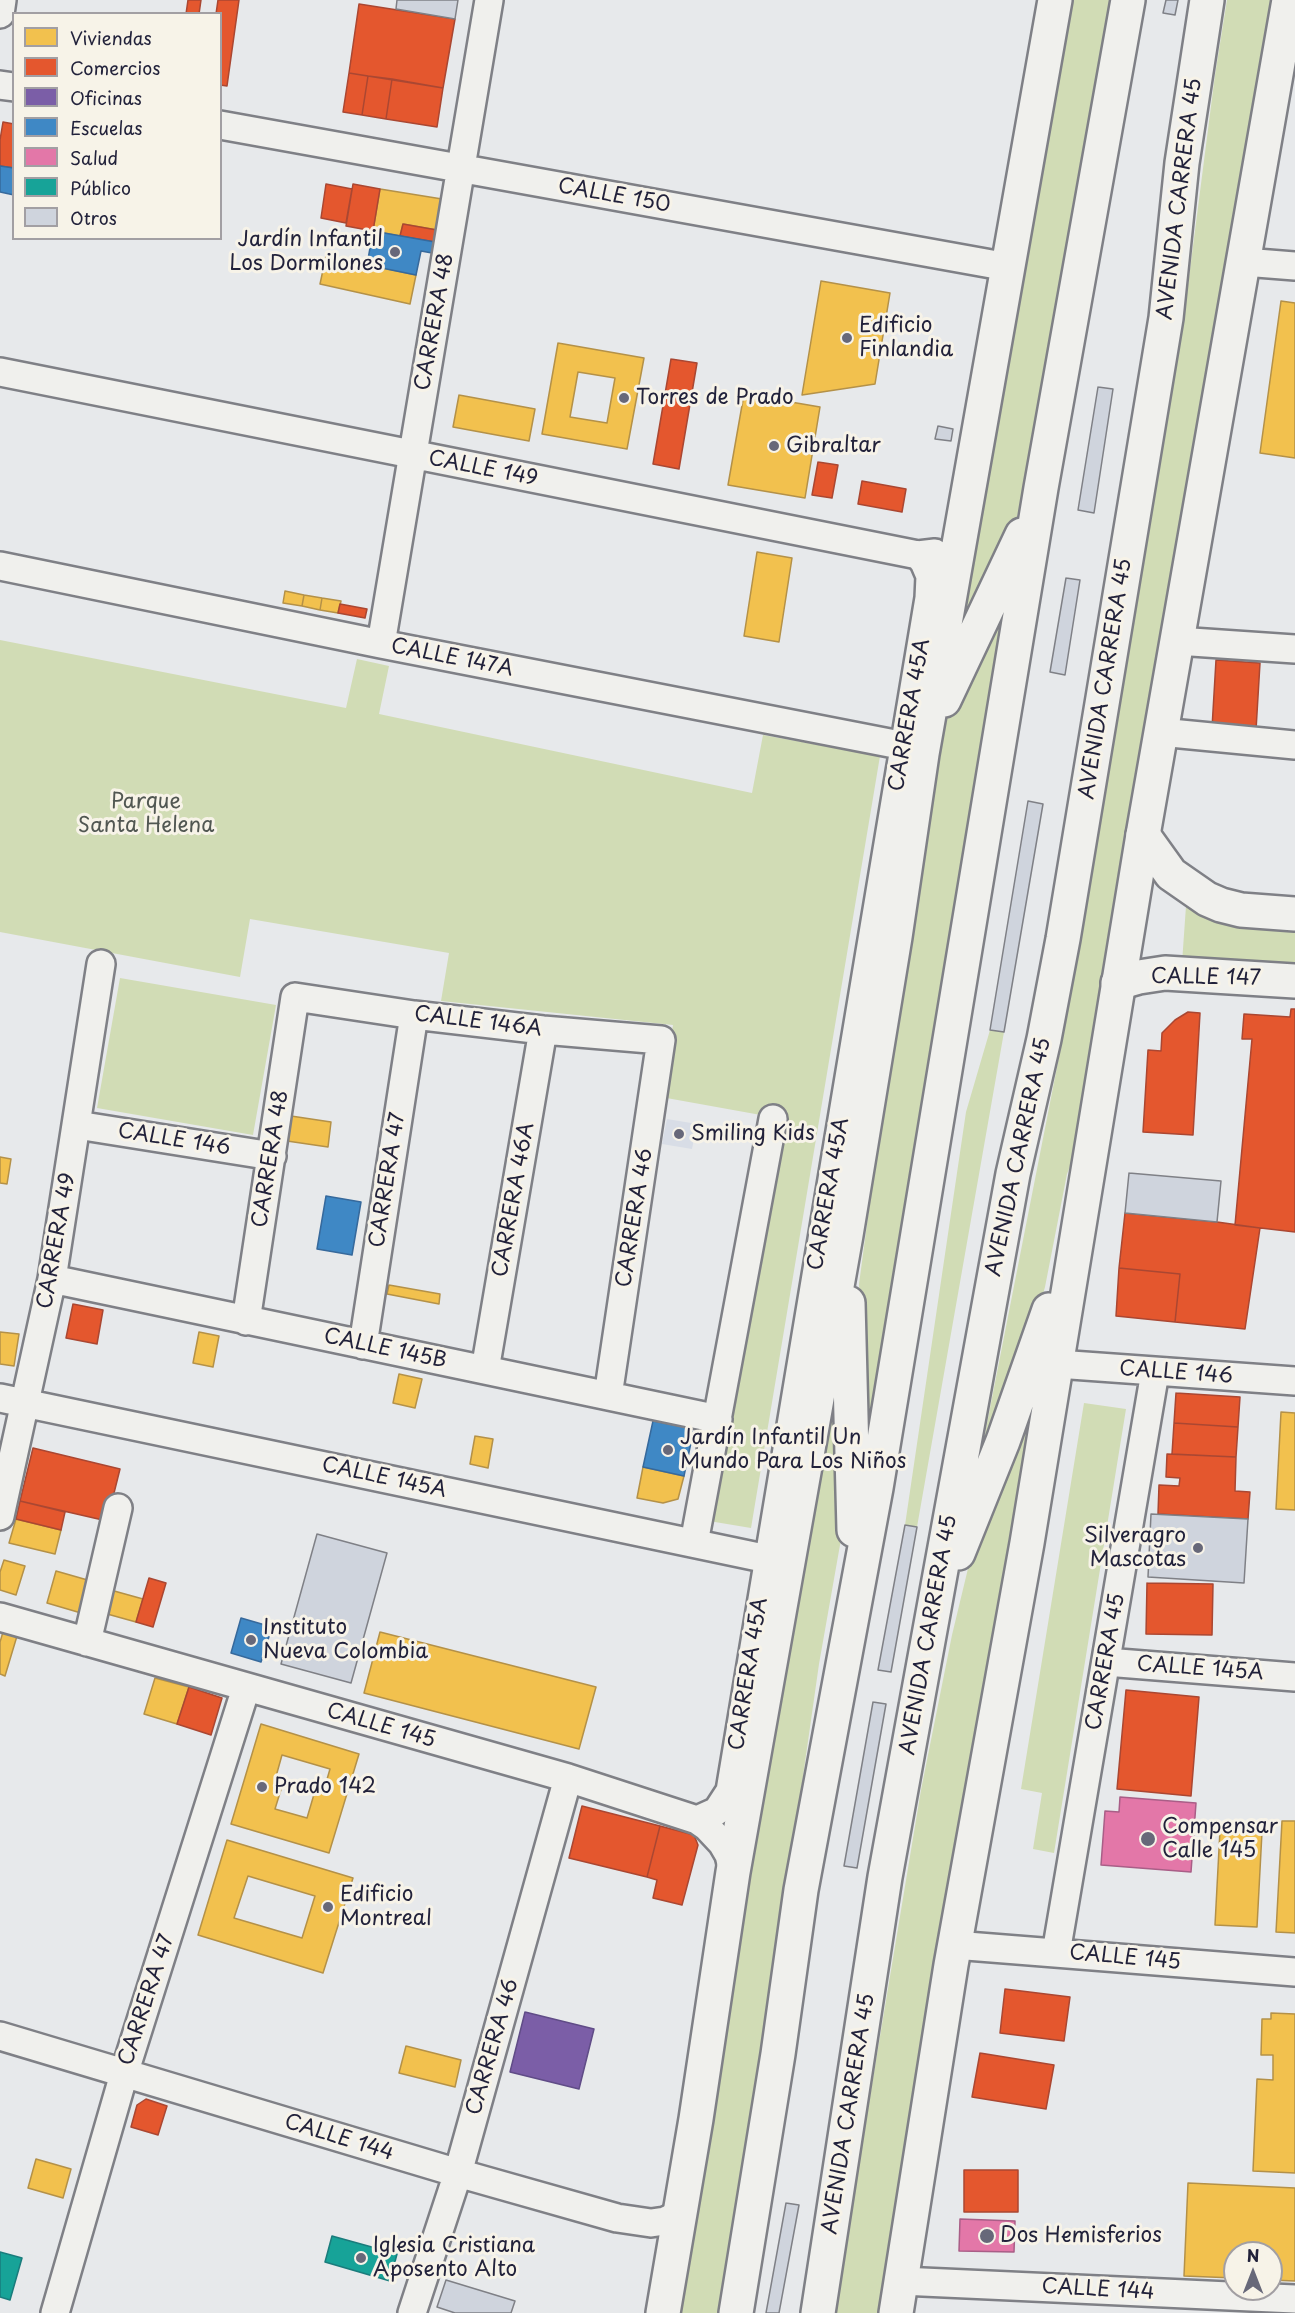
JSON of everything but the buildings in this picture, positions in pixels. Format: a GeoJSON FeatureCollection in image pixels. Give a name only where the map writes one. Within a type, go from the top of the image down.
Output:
{"type":"FeatureCollection","features":[{"type":"Feature","properties":{"kind":"main road"},"geometry":{"type":"LineString","coordinates":[[663,2313],[733,1872],[846,1235],[895,937],[913,750],[961,536],[1055,0]]}},
{"type":"Feature","properties":{"kind":"main road"},"geometry":{"type":"LineString","coordinates":[[736,2313],[778,2054],[801,1890],[876,1488],[1041,488],[1128,0]]}},
{"type":"Feature","properties":{"kind":"main road","name":"AVENIDA CARRERA 45"},"geometry":{"type":"LineString","coordinates":[[818,2313],[885,1877],[1013,1174],[1044,1039],[1063,939],[1166,318],[1179,182],[1207,0]]}},
{"type":"Feature","properties":{"kind":"main road"},"geometry":{"type":"LineString","coordinates":[[1281,0],[1282,38]]}},
{"type":"Feature","properties":{"kind":"main road"},"geometry":{"type":"LineString","coordinates":[[896,2313],[954,1945],[1057,1364],[1160,732],[1289,0]]}},
{"type":"Feature","properties":{"kind":"main road"},"geometry":{"type":"LineString","coordinates":[[913,750],[969,645],[1017,547],[1041,488]]}},
{"type":"Feature","properties":{"kind":"main road"},"geometry":{"type":"LineString","coordinates":[[1143,835],[1171,874],[1187,887],[1208,899],[1241,910],[1295,914]]}},
{"type":"Feature","properties":{"kind":"main road","name":"CALLE 147"},"geometry":{"type":"LineString","coordinates":[[1118,983],[1166,973],[1295,981]]}},
{"type":"Feature","properties":{"kind":"main road"},"geometry":{"type":"LineString","coordinates":[[933,1613],[1003,1441],[1036,1350],[1080,1215]]}},
{"type":"Feature","properties":{"kind":"main road"},"geometry":{"type":"LineString","coordinates":[[846,1235],[856,1596]]}},
{"type":"Feature","properties":{"kind":"street","name":"CARRERA 48"},"geometry":{"type":"LineString","coordinates":[[381,644],[489,0]]}},
{"type":"Feature","properties":{"kind":"street","name":"CALLE 150"},"geometry":{"type":"LineString","coordinates":[[222,125],[1008,267]]}},
{"type":"Feature","properties":{"kind":"street"},"geometry":{"type":"LineString","coordinates":[[1244,262],[1295,266]]}},
{"type":"Feature","properties":{"kind":"street","name":"CALLE 149"},"geometry":{"type":"LineString","coordinates":[[0,372],[918,555],[941,551],[961,536]]}},
{"type":"Feature","properties":{"kind":"street","name":"CARRERA 45A"},"geometry":{"type":"LineString","coordinates":[[697,1820],[717,1811],[730,1791],[768,1559],[913,750],[930,589],[930,576],[918,555]]}},
{"type":"Feature","properties":{"kind":"street","name":"CALLE 147A"},"geometry":{"type":"LineString","coordinates":[[0,566],[913,750]]}},
{"type":"Feature","properties":{"kind":"street"},"geometry":{"type":"LineString","coordinates":[[1176,640],[1295,649]]}},
{"type":"Feature","properties":{"kind":"street"},"geometry":{"type":"LineString","coordinates":[[1160,732],[1295,745]]}},
{"type":"Feature","properties":{"kind":"street","name":"CARRERA 49"},"geometry":{"type":"LineString","coordinates":[[0,1516],[12,1400],[52,1279],[100,964]]}},
{"type":"Feature","properties":{"kind":"street","name":"CARRERA 48"},"geometry":{"type":"LineString","coordinates":[[246,1321],[295,997]]}},
{"type":"Feature","properties":{"kind":"street","name":"CALLE 146A"},"geometry":{"type":"LineString","coordinates":[[295,997],[414,1015],[543,1030],[662,1040]]}},
{"type":"Feature","properties":{"kind":"street","name":"CARRERA 47"},"geometry":{"type":"LineString","coordinates":[[363,1345],[414,1015]]}},
{"type":"Feature","properties":{"kind":"street","name":"CARRERA 46A"},"geometry":{"type":"LineString","coordinates":[[486,1370],[543,1030]]}},
{"type":"Feature","properties":{"kind":"street","name":"CARRERA 46"},"geometry":{"type":"LineString","coordinates":[[608,1396],[662,1040]]}},
{"type":"Feature","properties":{"kind":"street"},"geometry":{"type":"LineString","coordinates":[[694,1543],[773,1119]]}},
{"type":"Feature","properties":{"kind":"street","name":"CALLE 146"},"geometry":{"type":"LineString","coordinates":[[77,1125],[272,1156]]}},
{"type":"Feature","properties":{"kind":"street","name":"CALLE 145B"},"geometry":{"type":"LineString","coordinates":[[52,1279],[718,1419]]}},
{"type":"Feature","properties":{"kind":"street","name":"CALLE 146"},"geometry":{"type":"LineString","coordinates":[[1057,1364],[1295,1381]]}},
{"type":"Feature","properties":{"kind":"street","name":"CARRERA 45"},"geometry":{"type":"LineString","coordinates":[[1056,1953],[1155,1372]]}},
{"type":"Feature","properties":{"kind":"street","name":"CALLE 145A"},"geometry":{"type":"LineString","coordinates":[[12,1400],[768,1559]]}},
{"type":"Feature","properties":{"kind":"street"},"geometry":{"type":"LineString","coordinates":[[87,1642],[118,1508]]}},
{"type":"Feature","properties":{"kind":"street","name":"CALLE 145"},"geometry":{"type":"LineString","coordinates":[[0,1617],[568,1778],[697,1820],[722,1843],[729,1855],[733,1872]]}},
{"type":"Feature","properties":{"kind":"street","name":"CALLE 145A"},"geometry":{"type":"LineString","coordinates":[[1106,1662],[1295,1677]]}},
{"type":"Feature","properties":{"kind":"street","name":"CARRERA 47"},"geometry":{"type":"LineString","coordinates":[[55,2313],[124,2074],[246,1688]]}},
{"type":"Feature","properties":{"kind":"street","name":"CARRERA 46"},"geometry":{"type":"LineString","coordinates":[[412,2313],[458,2173],[568,1778]]}},
{"type":"Feature","properties":{"kind":"street","name":"CALLE 145"},"geometry":{"type":"LineString","coordinates":[[954,1945],[1295,1972]]}},
{"type":"Feature","properties":{"kind":"street","name":"CALLE 144"},"geometry":{"type":"LineString","coordinates":[[0,2036],[458,2173],[617,2218],[651,2223],[665,2221],[680,2214]]}},
{"type":"Feature","properties":{"kind":"street","name":"CALLE 144"},"geometry":{"type":"LineString","coordinates":[[901,2281],[1152,2303],[1295,2299]]}},
{"type":"Feature","properties":{"kind":"shaded area","name":"Smiling Kids"},"geometry":{"type":"Polygon","coordinates":[[[667,1119],[697,1124],[692,1149],[662,1144],[667,1119]]]}},
{"type":"Feature","properties":{"kind":"green space"},"geometry":{"type":"Polygon","coordinates":[[[1064,0],[1114,0],[1037,439],[1014,529],[948,670],[1064,0]]]}},
{"type":"Feature","properties":{"kind":"green space"},"geometry":{"type":"Polygon","coordinates":[[[1227,0],[1271,0],[1272,4],[1085,1128],[1067,1174],[1045,1287],[1019,1375],[979,1464],[1060,1052],[1098,839],[1183,324],[1227,0]]]}},
{"type":"Feature","properties":{"kind":"green space"},"geometry":{"type":"Polygon","coordinates":[[[1006,593],[962,883],[915,1151],[865,1461],[859,1284],[901,970],[935,742],[1006,593]]]}},
{"type":"Feature","properties":{"kind":"green space","name":"Parque Santa Helena"},"geometry":{"type":"Polygon","coordinates":[[[0,640],[346,708],[357,659],[389,666],[379,714],[752,793],[763,735],[880,756],[751,1528],[709,1521],[783,1119],[661,1097],[673,1025],[441,1001],[449,953],[250,919],[240,977],[0,932],[0,640]]]}},
{"type":"Feature","properties":{"kind":"green space"},"geometry":{"type":"Polygon","coordinates":[[[1186,906],[1207,917],[1249,924],[1295,927],[1295,970],[1182,963],[1186,906]]]}},
{"type":"Feature","properties":{"kind":"green space"},"geometry":{"type":"Polygon","coordinates":[[[120,978],[276,1005],[253,1135],[97,1108],[120,978]]]}},
{"type":"Feature","properties":{"kind":"green space"},"geometry":{"type":"Polygon","coordinates":[[[990,1030],[1004,1032],[917,1527],[905,1525],[966,1112],[990,1030]]]}},
{"type":"Feature","properties":{"kind":"green space"},"geometry":{"type":"Polygon","coordinates":[[[839,1338],[843,1528],[819,1664],[763,2057],[720,2313],[669,2313],[839,1338]]]}},
{"type":"Feature","properties":{"kind":"green space"},"geometry":{"type":"Polygon","coordinates":[[[1034,1397],[992,1675],[885,2313],[834,2313],[921,1790],[952,1635],[978,1527],[1034,1397]]]}},
{"type":"Feature","properties":{"kind":"green space"},"geometry":{"type":"Polygon","coordinates":[[[1084,1403],[1126,1409],[1054,1853],[1033,1849],[1042,1793],[1021,1789],[1084,1403]]]}},
{"type":"Feature","properties":{"kind":"place","name":"Jardín Infantil Los Dormilones"},"geometry":{"type":"Point","coordinates":[395,252]}},
{"type":"Feature","properties":{"kind":"place","name":"Edificio Finlandia"},"geometry":{"type":"Point","coordinates":[847,338]}},
{"type":"Feature","properties":{"kind":"place","name":"Torres de Prado"},"geometry":{"type":"Point","coordinates":[624,398]}},
{"type":"Feature","properties":{"kind":"place","name":"Gibraltar"},"geometry":{"type":"Point","coordinates":[774,446]}},
{"type":"Feature","properties":{"kind":"place","name":"Smiling Kids"},"geometry":{"type":"Point","coordinates":[679,1134]}},
{"type":"Feature","properties":{"kind":"place","name":"Jardín Infantil Un Mundo Para Los Niños"},"geometry":{"type":"Point","coordinates":[668,1450]}},
{"type":"Feature","properties":{"kind":"place","name":"Silveragro Mascotas"},"geometry":{"type":"Point","coordinates":[1198,1548]}},
{"type":"Feature","properties":{"kind":"place","name":"Instituto Nueva Colombia"},"geometry":{"type":"Point","coordinates":[251,1640]}},
{"type":"Feature","properties":{"kind":"place","name":"Prado 142"},"geometry":{"type":"Point","coordinates":[262,1787]}},
{"type":"Feature","properties":{"kind":"place","name":"Compensar Calle 145"},"geometry":{"type":"Point","coordinates":[1148,1839]}},
{"type":"Feature","properties":{"kind":"place","name":"Edificio Montreal"},"geometry":{"type":"Point","coordinates":[328,1907]}},
{"type":"Feature","properties":{"kind":"place","name":"Dos Hemisferios"},"geometry":{"type":"Point","coordinates":[987,2236]}},
{"type":"Feature","properties":{"kind":"place","name":"Iglesia Cristiana Aposento Alto"},"geometry":{"type":"Point","coordinates":[361,2258]}}]}
